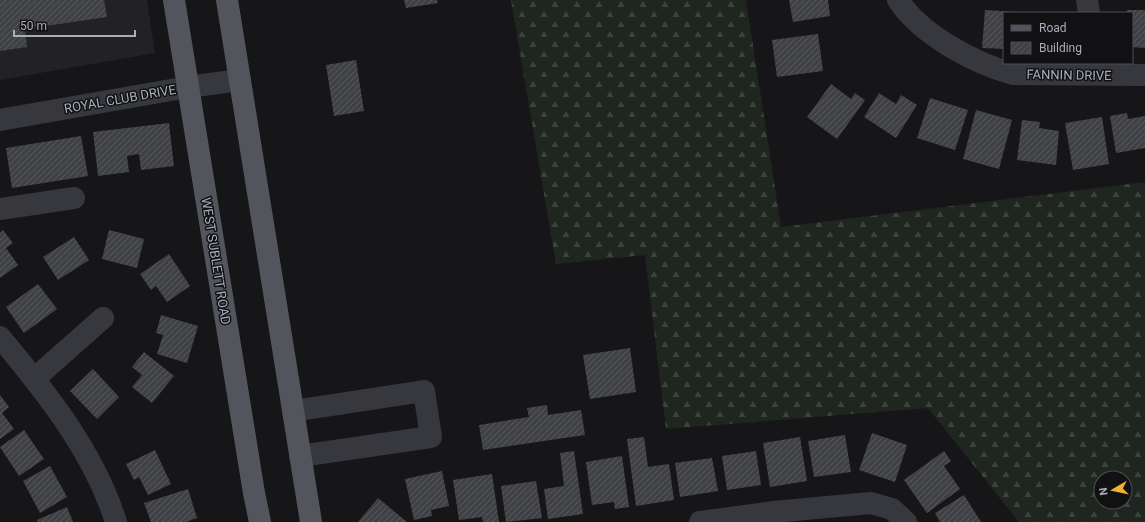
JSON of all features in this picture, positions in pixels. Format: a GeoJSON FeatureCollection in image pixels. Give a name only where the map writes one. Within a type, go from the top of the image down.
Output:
{"type":"FeatureCollection","features":[{"type":"Feature","properties":{"kind":"main road","name":"WEST SUBLETT ROAD"},"geometry":{"type":"LineString","coordinates":[[174,0],[252,485],[260,522]]}},
{"type":"Feature","properties":{"kind":"main road"},"geometry":{"type":"LineString","coordinates":[[227,0],[311,522]]}},
{"type":"Feature","properties":{"kind":"street","name":"FANNIN DRIVE"},"geometry":{"type":"LineString","coordinates":[[898,0],[904,10],[930,32],[960,52],[996,69],[1014,74],[1101,69],[1145,75]]}},
{"type":"Feature","properties":{"kind":"street"},"geometry":{"type":"LineString","coordinates":[[1087,0],[1089,12]]}},
{"type":"Feature","properties":{"kind":"street","name":"ROYAL CLUB DRIVE"},"geometry":{"type":"LineString","coordinates":[[0,120],[188,87],[240,80]]}},
{"type":"Feature","properties":{"kind":"street"},"geometry":{"type":"LineString","coordinates":[[0,210],[74,198]]}},
{"type":"Feature","properties":{"kind":"street"},"geometry":{"type":"LineString","coordinates":[[34,378],[103,318]]}},
{"type":"Feature","properties":{"kind":"street"},"geometry":{"type":"LineString","coordinates":[[0,337],[34,378],[60,413],[94,471],[110,504],[116,522]]}},
{"type":"Feature","properties":{"kind":"street"},"geometry":{"type":"LineString","coordinates":[[293,411],[424,391],[431,437],[300,456]]}},
{"type":"Feature","properties":{"kind":"street"},"geometry":{"type":"LineString","coordinates":[[700,522],[773,512],[871,504],[892,509],[906,522]]}},
{"type":"Feature","properties":{"kind":"shaded area"},"geometry":{"type":"Polygon","coordinates":[[[0,0],[147,0],[155,53],[0,80],[0,0]]]}},
{"type":"Feature","properties":{"kind":"green space"},"geometry":{"type":"Polygon","coordinates":[[[511,0],[746,0],[781,227],[1145,182],[1145,522],[1019,522],[928,408],[666,429],[645,255],[556,264],[511,0]]]}},
{"type":"Feature","properties":{"kind":"building"},"geometry":{"type":"Polygon","coordinates":[[[0,0],[104,0],[107,17],[25,29],[27,47],[0,51],[0,0]]]}},
{"type":"Feature","properties":{"kind":"building"},"geometry":{"type":"Polygon","coordinates":[[[404,0],[437,0],[438,3],[406,8],[404,0]]]}},
{"type":"Feature","properties":{"kind":"building"},"geometry":{"type":"Polygon","coordinates":[[[789,0],[828,0],[830,16],[793,22],[789,0]]]}},
{"type":"Feature","properties":{"kind":"building"},"geometry":{"type":"Polygon","coordinates":[[[985,10],[1016,12],[1003,12],[1003,49],[982,48],[985,10]]]}},
{"type":"Feature","properties":{"kind":"building"},"geometry":{"type":"Polygon","coordinates":[[[1127,10],[1145,10],[1145,48],[1133,47],[1133,12],[1127,12],[1127,10]]]}},
{"type":"Feature","properties":{"kind":"building"},"geometry":{"type":"Polygon","coordinates":[[[818,34],[823,71],[777,77],[772,40],[818,34]]]}},
{"type":"Feature","properties":{"kind":"building"},"geometry":{"type":"Polygon","coordinates":[[[356,60],[364,111],[334,116],[326,65],[356,60]]]}},
{"type":"Feature","properties":{"kind":"building"},"geometry":{"type":"Polygon","coordinates":[[[831,84],[851,99],[855,93],[865,100],[837,139],[807,117],[831,84]]]}},
{"type":"Feature","properties":{"kind":"building"},"geometry":{"type":"Polygon","coordinates":[[[879,93],[896,104],[901,95],[917,105],[896,138],[864,117],[879,93]]]}},
{"type":"Feature","properties":{"kind":"building"},"geometry":{"type":"Polygon","coordinates":[[[930,98],[968,110],[955,150],[917,138],[930,98]]]}},
{"type":"Feature","properties":{"kind":"building"},"geometry":{"type":"Polygon","coordinates":[[[976,110],[1012,120],[999,169],[963,159],[976,110]]]}},
{"type":"Feature","properties":{"kind":"building"},"geometry":{"type":"Polygon","coordinates":[[[1127,113],[1128,119],[1145,116],[1145,148],[1116,153],[1110,116],[1127,113]]]}},
{"type":"Feature","properties":{"kind":"building"},"geometry":{"type":"Polygon","coordinates":[[[1102,117],[1109,164],[1073,170],[1065,123],[1102,117]]]}},
{"type":"Feature","properties":{"kind":"building"},"geometry":{"type":"Polygon","coordinates":[[[1022,120],[1040,122],[1039,128],[1059,131],[1056,165],[1017,160],[1022,120]]]}},
{"type":"Feature","properties":{"kind":"building"},"geometry":{"type":"Polygon","coordinates":[[[169,123],[174,166],[141,170],[139,154],[127,156],[129,172],[98,176],[93,132],[169,123]]]}},
{"type":"Feature","properties":{"kind":"building"},"geometry":{"type":"Polygon","coordinates":[[[81,136],[88,176],[12,188],[6,148],[81,136]]]}},
{"type":"Feature","properties":{"kind":"building"},"geometry":{"type":"Polygon","coordinates":[[[3,230],[13,243],[6,248],[18,265],[0,278],[0,233],[3,230]]]}},
{"type":"Feature","properties":{"kind":"building"},"geometry":{"type":"Polygon","coordinates":[[[109,230],[144,239],[137,268],[102,259],[109,230]]]}},
{"type":"Feature","properties":{"kind":"building"},"geometry":{"type":"Polygon","coordinates":[[[74,237],[89,260],[58,280],[43,257],[74,237]]]}},
{"type":"Feature","properties":{"kind":"building"},"geometry":{"type":"Polygon","coordinates":[[[169,254],[190,286],[167,302],[156,286],[151,290],[140,274],[169,254]]]}},
{"type":"Feature","properties":{"kind":"building"},"geometry":{"type":"Polygon","coordinates":[[[38,284],[57,309],[24,333],[6,307],[38,284]]]}},
{"type":"Feature","properties":{"kind":"building"},"geometry":{"type":"Polygon","coordinates":[[[161,315],[198,326],[187,363],[157,354],[163,335],[156,333],[161,315]]]}},
{"type":"Feature","properties":{"kind":"building"},"geometry":{"type":"Polygon","coordinates":[[[630,348],[636,392],[590,399],[583,355],[630,348]]]}},
{"type":"Feature","properties":{"kind":"building"},"geometry":{"type":"Polygon","coordinates":[[[144,352],[174,376],[152,403],[132,387],[142,375],[132,367],[144,352]]]}},
{"type":"Feature","properties":{"kind":"building"},"geometry":{"type":"Polygon","coordinates":[[[93,369],[119,397],[97,419],[70,391],[93,369]]]}},
{"type":"Feature","properties":{"kind":"building"},"geometry":{"type":"Polygon","coordinates":[[[0,395],[9,407],[2,413],[14,429],[0,439],[0,395]]]}},
{"type":"Feature","properties":{"kind":"building"},"geometry":{"type":"Polygon","coordinates":[[[547,405],[548,415],[581,410],[585,435],[483,450],[479,425],[529,417],[527,408],[547,405]]]}},
{"type":"Feature","properties":{"kind":"building"},"geometry":{"type":"Polygon","coordinates":[[[24,430],[44,459],[19,476],[0,447],[24,430]]]}},
{"type":"Feature","properties":{"kind":"building"},"geometry":{"type":"Polygon","coordinates":[[[872,433],[907,445],[895,482],[859,470],[872,433]]]}},
{"type":"Feature","properties":{"kind":"building"},"geometry":{"type":"Polygon","coordinates":[[[845,435],[851,472],[814,477],[808,441],[845,435]]]}},
{"type":"Feature","properties":{"kind":"building"},"geometry":{"type":"Polygon","coordinates":[[[644,437],[648,467],[669,464],[674,500],[636,506],[627,439],[644,437]]]}},
{"type":"Feature","properties":{"kind":"building"},"geometry":{"type":"Polygon","coordinates":[[[800,437],[807,481],[770,487],[763,443],[800,437]]]}},
{"type":"Feature","properties":{"kind":"building"},"geometry":{"type":"Polygon","coordinates":[[[155,450],[171,484],[148,495],[139,477],[134,480],[126,464],[155,450]]]}},
{"type":"Feature","properties":{"kind":"building"},"geometry":{"type":"Polygon","coordinates":[[[574,451],[583,514],[548,519],[544,489],[564,486],[560,453],[574,451]]]}},
{"type":"Feature","properties":{"kind":"building"},"geometry":{"type":"Polygon","coordinates":[[[756,451],[761,485],[727,490],[722,456],[756,451]]]}},
{"type":"Feature","properties":{"kind":"building"},"geometry":{"type":"Polygon","coordinates":[[[944,451],[951,461],[944,466],[960,489],[927,513],[904,480],[944,451]]]}},
{"type":"Feature","properties":{"kind":"building"},"geometry":{"type":"Polygon","coordinates":[[[622,456],[629,507],[615,509],[614,502],[592,505],[586,462],[622,456]]]}},
{"type":"Feature","properties":{"kind":"building"},"geometry":{"type":"Polygon","coordinates":[[[712,458],[718,491],[680,497],[675,463],[712,458]]]}},
{"type":"Feature","properties":{"kind":"building"},"geometry":{"type":"Polygon","coordinates":[[[50,466],[67,497],[40,513],[23,481],[50,466]]]}},
{"type":"Feature","properties":{"kind":"building"},"geometry":{"type":"Polygon","coordinates":[[[442,471],[449,506],[431,510],[432,516],[414,520],[405,479],[442,471]]]}},
{"type":"Feature","properties":{"kind":"building"},"geometry":{"type":"Polygon","coordinates":[[[492,474],[499,522],[483,522],[482,517],[459,520],[453,480],[492,474]]]}},
{"type":"Feature","properties":{"kind":"building"},"geometry":{"type":"Polygon","coordinates":[[[536,481],[542,518],[506,522],[501,486],[536,481]]]}},
{"type":"Feature","properties":{"kind":"building"},"geometry":{"type":"Polygon","coordinates":[[[188,489],[197,518],[186,522],[151,522],[144,503],[188,489]]]}},
{"type":"Feature","properties":{"kind":"building"},"geometry":{"type":"Polygon","coordinates":[[[964,495],[981,522],[940,522],[935,513],[964,495]]]}},
{"type":"Feature","properties":{"kind":"building"},"geometry":{"type":"Polygon","coordinates":[[[378,498],[407,522],[358,522],[378,498]]]}},
{"type":"Feature","properties":{"kind":"building"},"geometry":{"type":"Polygon","coordinates":[[[67,507],[73,522],[38,522],[37,520],[67,507]]]}}]}
